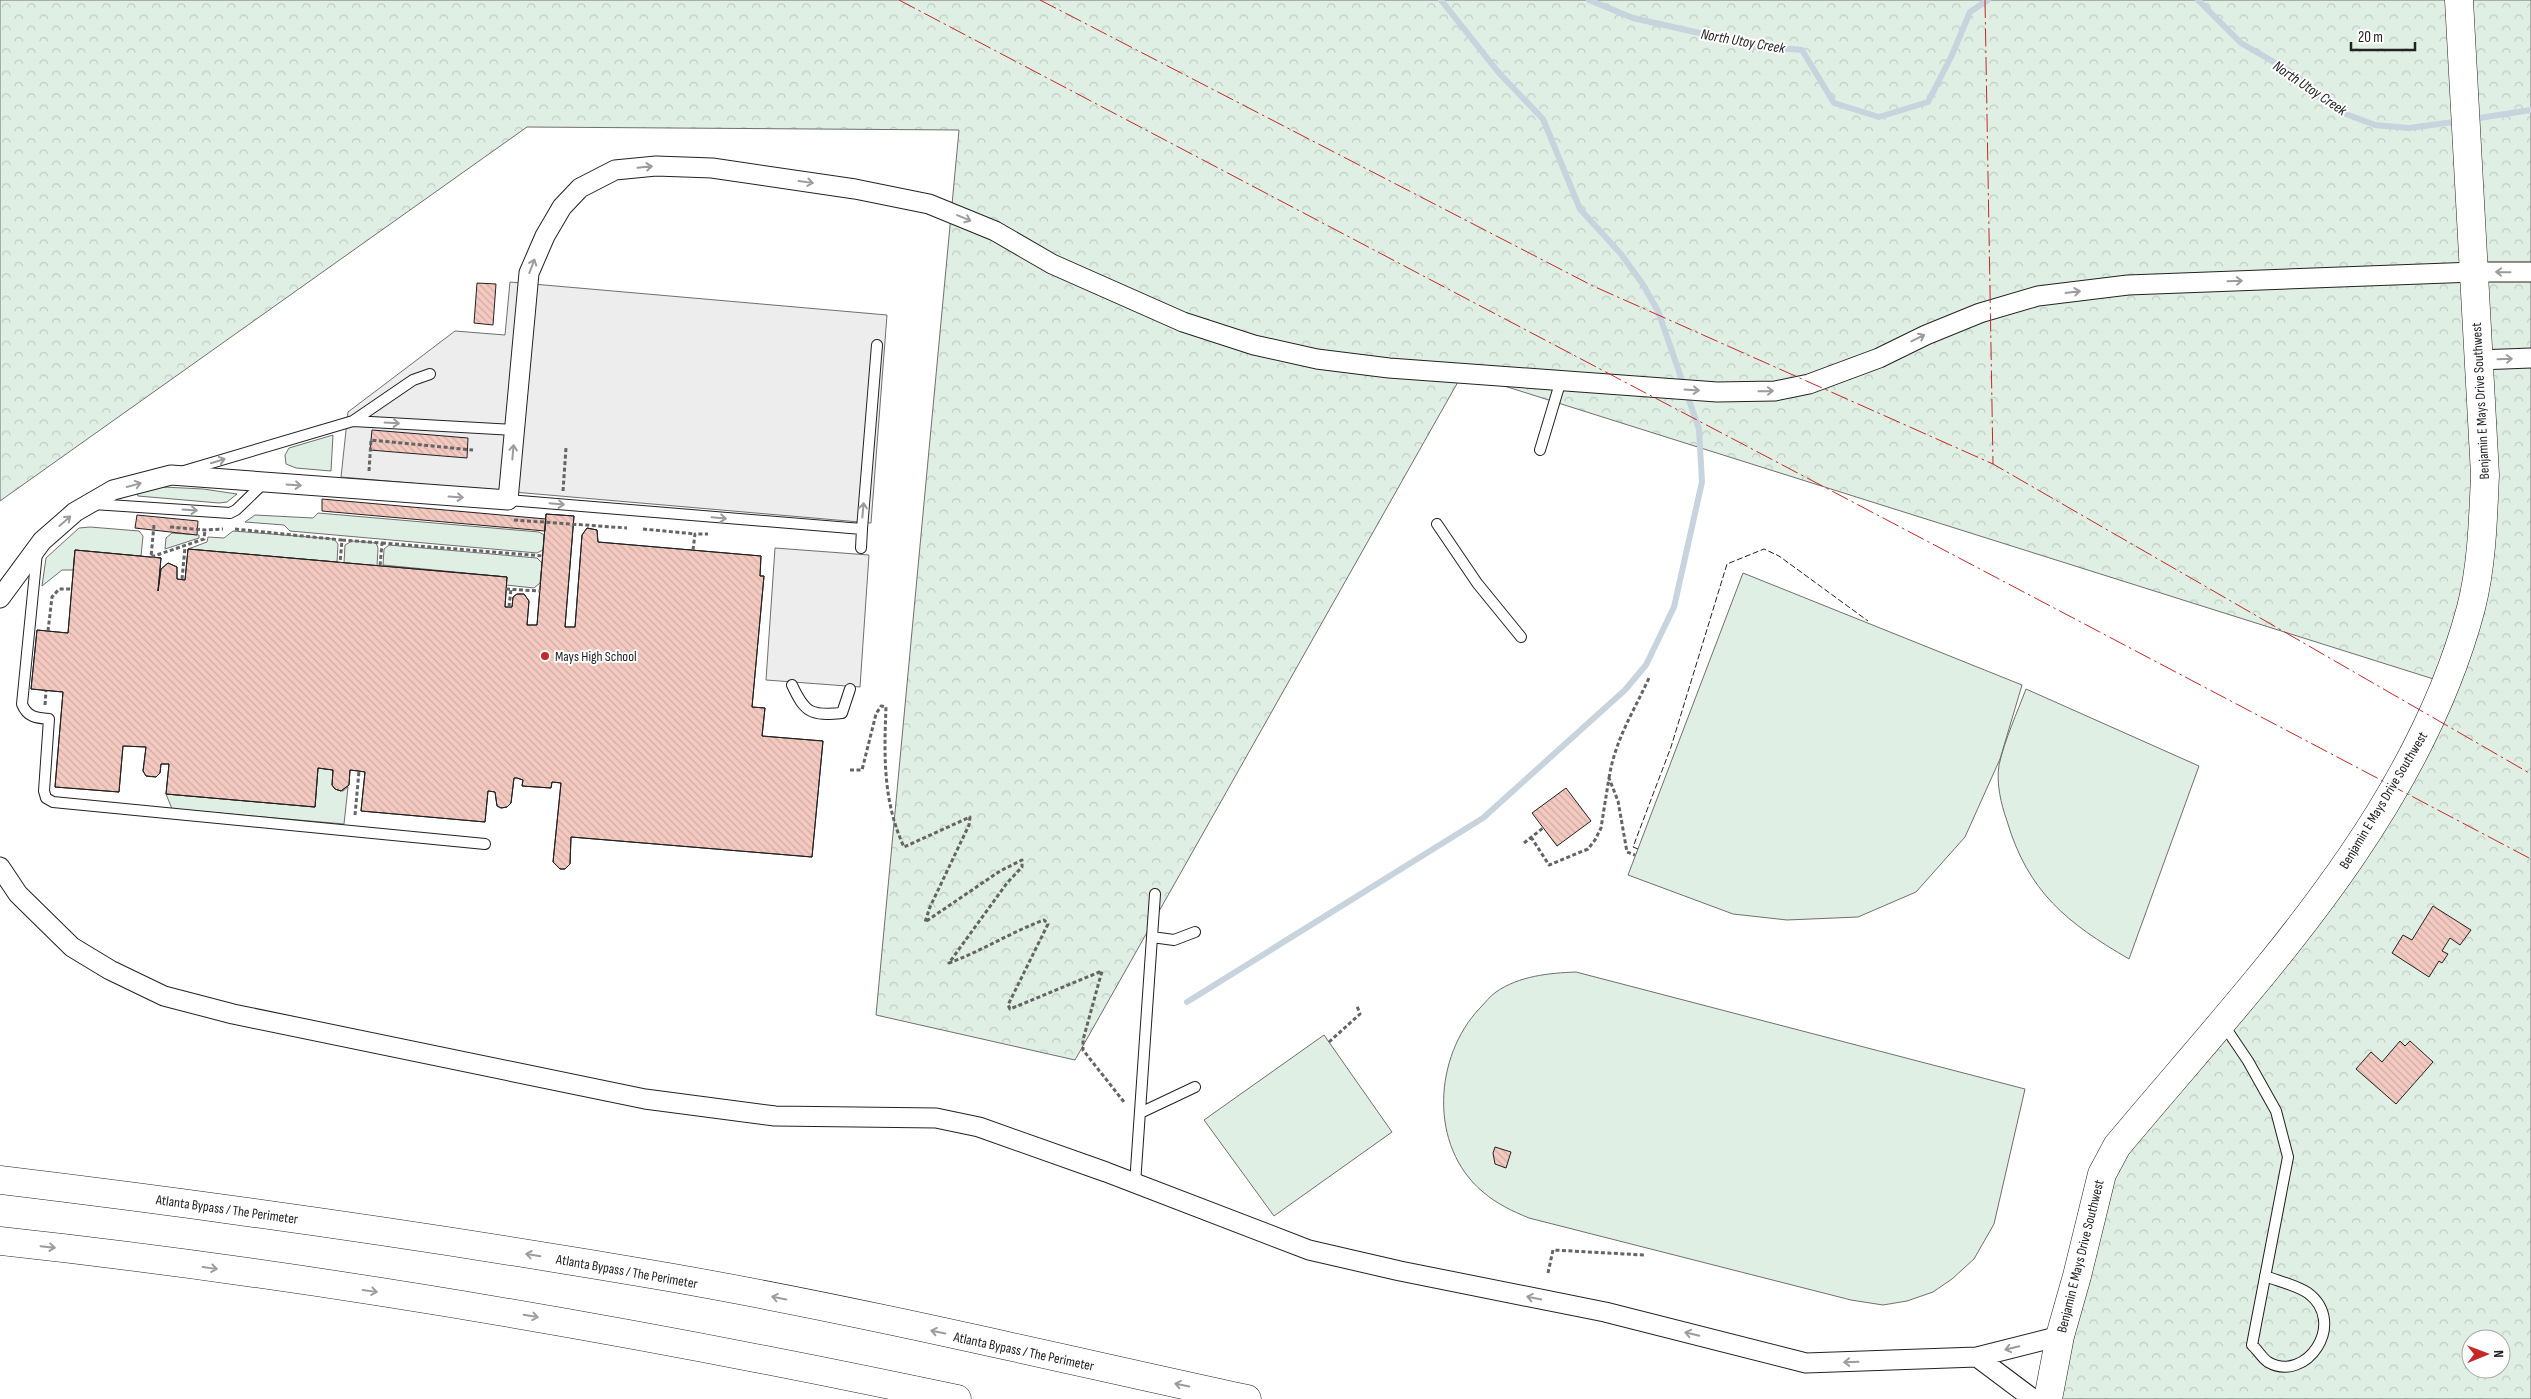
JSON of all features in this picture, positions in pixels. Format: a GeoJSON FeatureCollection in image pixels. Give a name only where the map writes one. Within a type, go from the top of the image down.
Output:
{"type":"FeatureCollection","features":[{"type":"Feature","properties":{"kind":"main road","name":"Benjamin E Mays Drive Southwest"},"geometry":{"type":"LineString","coordinates":[[2048,1399],[2060,1336],[2102,1174],[2117,1146],[2285,945],[2356,850],[2422,738],[2454,663],[2471,606],[2482,545],[2485,475],[2459,0]]}},
{"type":"Feature","properties":{"kind":"main road","name":"Atlanta Bypass / The Perimeter"},"geometry":{"type":"LineString","coordinates":[[0,1180],[206,1206],[482,1247],[669,1278],[810,1304],[1247,1399]]}},
{"type":"Feature","properties":{"kind":"main road"},"geometry":{"type":"LineString","coordinates":[[0,1241],[92,1252],[468,1305],[789,1363],[957,1399]]}},
{"type":"Feature","properties":{"kind":"street"},"geometry":{"type":"LineString","coordinates":[[0,598],[42,541],[75,512],[113,490],[171,475],[508,500],[529,273],[545,236],[562,207],[580,188],[615,170],[656,166],[712,168],[854,189],[929,204],[995,231],[1052,264],[1184,322],[1272,349],[1317,360],[1389,368],[1717,392],[1775,391],[1810,384],[1879,358],[1926,335],[1980,313],[2038,296],[2128,285],[2475,272],[2531,272]]}},
{"type":"Feature","properties":{"kind":"street"},"geometry":{"type":"LineString","coordinates":[[2478,360],[2531,358]]}},
{"type":"Feature","properties":{"kind":"street"},"geometry":{"type":"LineString","coordinates":[[0,867],[18,894],[72,947],[110,970],[164,996],[233,1014],[645,1099],[775,1116],[936,1118],[979,1127],[1309,1250],[1605,1312],[1806,1363],[1977,1357],[2060,1336]]}},
{"type":"Feature","properties":{"kind":"street"},"geometry":{"type":"LineString","coordinates":[[1977,1357],[2032,1399]]}},
{"type":"Feature","properties":{"kind":"lane"},"geometry":{"type":"LineString","coordinates":[[862,548],[877,345]]}},
{"type":"Feature","properties":{"kind":"lane"},"geometry":{"type":"LineString","coordinates":[[171,475],[353,420],[413,380],[430,374]]}},
{"type":"Feature","properties":{"kind":"lane"},"geometry":{"type":"LineString","coordinates":[[1540,450],[1561,380]]}},
{"type":"Feature","properties":{"kind":"lane"},"geometry":{"type":"LineString","coordinates":[[353,420],[515,430]]}},
{"type":"Feature","properties":{"kind":"lane"},"geometry":{"type":"LineString","coordinates":[[89,504],[230,513],[236,510],[265,482]]}},
{"type":"Feature","properties":{"kind":"lane"},"geometry":{"type":"LineString","coordinates":[[508,500],[862,529]]}},
{"type":"Feature","properties":{"kind":"lane"},"geometry":{"type":"LineString","coordinates":[[1436,524],[1477,583],[1521,637]]}},
{"type":"Feature","properties":{"kind":"lane"},"geometry":{"type":"LineString","coordinates":[[38,548],[22,704],[25,712],[31,716],[49,719],[43,784],[46,798],[53,802],[485,844]]}},
{"type":"Feature","properties":{"kind":"lane"},"geometry":{"type":"LineString","coordinates":[[792,685],[801,706],[818,715],[842,714],[850,689]]}},
{"type":"Feature","properties":{"kind":"lane"},"geometry":{"type":"LineString","coordinates":[[1135,1184],[1156,894]]}},
{"type":"Feature","properties":{"kind":"lane"},"geometry":{"type":"LineString","coordinates":[[1152,937],[1174,940],[1195,932]]}},
{"type":"Feature","properties":{"kind":"lane"},"geometry":{"type":"LineString","coordinates":[[2222,1021],[2248,1061],[2276,1111],[2288,1156],[2265,1276],[2252,1344],[2268,1362],[2288,1367],[2307,1359],[2324,1336],[2324,1312],[2308,1293],[2265,1276]]}},
{"type":"Feature","properties":{"kind":"lane"},"geometry":{"type":"LineString","coordinates":[[1140,1113],[1195,1086]]}},
{"type":"Feature","properties":{"kind":"path"},"geometry":{"type":"LineString","coordinates":[[368,474],[371,440],[473,450]]}},
{"type":"Feature","properties":{"kind":"path"},"geometry":{"type":"LineString","coordinates":[[563,491],[566,448]]}},
{"type":"Feature","properties":{"kind":"path"},"geometry":{"type":"LineString","coordinates":[[228,528],[237,523]]}},
{"type":"Feature","properties":{"kind":"path"},"geometry":{"type":"LineString","coordinates":[[145,524],[205,530],[228,528],[342,540],[543,556]]}},
{"type":"Feature","properties":{"kind":"path"},"geometry":{"type":"LineString","coordinates":[[154,525],[152,556],[185,547],[204,539],[205,530]]}},
{"type":"Feature","properties":{"kind":"path"},"geometry":{"type":"LineString","coordinates":[[693,550],[695,534],[716,534]]}},
{"type":"Feature","properties":{"kind":"path"},"geometry":{"type":"LineString","coordinates":[[340,563],[342,540]]}},
{"type":"Feature","properties":{"kind":"path"},"geometry":{"type":"LineString","coordinates":[[380,566],[382,543]]}},
{"type":"Feature","properties":{"kind":"path"},"geometry":{"type":"LineString","coordinates":[[182,580],[185,547]]}},
{"type":"Feature","properties":{"kind":"path"},"geometry":{"type":"LineString","coordinates":[[48,631],[52,597],[58,589],[72,588]]}},
{"type":"Feature","properties":{"kind":"path"},"geometry":{"type":"LineString","coordinates":[[506,589],[540,591]]}},
{"type":"Feature","properties":{"kind":"path"},"geometry":{"type":"LineString","coordinates":[[509,607],[511,589]]}},
{"type":"Feature","properties":{"kind":"path"},"geometry":{"type":"LineString","coordinates":[[1531,837],[1550,865],[1588,849],[1601,828],[1613,754],[1619,737],[1649,678]]}},
{"type":"Feature","properties":{"kind":"path"},"geometry":{"type":"LineString","coordinates":[[850,770],[862,770],[876,714],[881,706],[886,707],[884,743],[889,804],[904,848],[970,817],[969,825],[930,907],[925,922],[1000,871],[1022,860],[1022,867],[1007,883],[949,962],[1012,934],[1025,925],[1044,920],[1048,924],[1008,1004],[1010,1009],[1102,971],[1083,1040],[1083,1050],[1134,1114],[1140,1113]]}},
{"type":"Feature","properties":{"kind":"path"},"geometry":{"type":"LineString","coordinates":[[353,832],[359,771]]}},
{"type":"Feature","properties":{"kind":"path"},"geometry":{"type":"LineString","coordinates":[[1609,778],[1618,801],[1627,852],[1635,855]]}},
{"type":"Feature","properties":{"kind":"path"},"geometry":{"type":"LineString","coordinates":[[1524,843],[1543,828]]}},
{"type":"Feature","properties":{"kind":"path"},"geometry":{"type":"LineString","coordinates":[[1329,1042],[1360,1014],[1357,1006]]}},
{"type":"Feature","properties":{"kind":"path"},"geometry":{"type":"LineString","coordinates":[[1548,1272],[1553,1250],[1644,1255]]}},
{"type":"Feature","properties":{"kind":"green space"},"geometry":{"type":"Polygon","coordinates":[[[0,0],[2531,0],[2531,1399],[2052,1399],[2092,1164],[2340,883],[2443,682],[1463,373],[1075,1060],[876,1015],[959,130],[527,127],[0,501],[0,0]]]}},
{"type":"Feature","properties":{"kind":"green space"},"geometry":{"type":"Polygon","coordinates":[[[333,435],[331,471],[296,468],[286,464],[285,455],[289,448],[333,435]]]}},
{"type":"Feature","properties":{"kind":"green space"},"geometry":{"type":"Polygon","coordinates":[[[163,487],[203,489],[237,494],[227,502],[219,503],[138,496],[137,493],[163,487]]]}},
{"type":"Feature","properties":{"kind":"green space"},"geometry":{"type":"Polygon","coordinates":[[[318,513],[539,532],[544,535],[543,550],[537,553],[290,531],[284,525],[245,522],[255,515],[313,518],[318,513]]]}},
{"type":"Feature","properties":{"kind":"green space"},"geometry":{"type":"Polygon","coordinates":[[[90,527],[139,531],[143,536],[141,556],[75,550],[73,570],[62,570],[42,586],[46,558],[79,528],[90,527]]]}},
{"type":"Feature","properties":{"kind":"green space"},"geometry":{"type":"Polygon","coordinates":[[[233,531],[334,539],[338,544],[337,562],[188,549],[207,542],[208,537],[224,538],[233,531]]]}},
{"type":"Feature","properties":{"kind":"green space"},"geometry":{"type":"Polygon","coordinates":[[[172,533],[199,535],[199,538],[165,549],[166,538],[172,533]]]}},
{"type":"Feature","properties":{"kind":"green space"},"geometry":{"type":"Polygon","coordinates":[[[352,541],[376,543],[378,548],[377,566],[344,563],[345,545],[352,541]]]}},
{"type":"Feature","properties":{"kind":"green space"},"geometry":{"type":"Polygon","coordinates":[[[389,545],[537,558],[542,563],[540,583],[534,588],[506,585],[507,577],[383,565],[384,549],[389,545]]]}},
{"type":"Feature","properties":{"kind":"green space"},"geometry":{"type":"Polygon","coordinates":[[[1743,573],[2022,685],[2000,759],[1965,837],[1916,892],[1858,917],[1787,920],[1733,914],[1628,875],[1743,573]]]}},
{"type":"Feature","properties":{"kind":"green space"},"geometry":{"type":"Polygon","coordinates":[[[2026,689],[2199,766],[2129,959],[2087,932],[2053,903],[2038,886],[2016,846],[2001,801],[1998,772],[2004,746],[2026,689]]]}},
{"type":"Feature","properties":{"kind":"green space"},"geometry":{"type":"Polygon","coordinates":[[[318,768],[333,770],[333,786],[337,790],[343,791],[348,787],[344,824],[172,809],[166,794],[315,807],[318,768]]]}},
{"type":"Feature","properties":{"kind":"green space"},"geometry":{"type":"Polygon","coordinates":[[[1576,972],[2025,1089],[1994,1224],[1974,1259],[1952,1279],[1933,1292],[1907,1301],[1883,1305],[1851,1300],[1529,1218],[1505,1207],[1488,1196],[1465,1173],[1453,1151],[1446,1126],[1444,1101],[1446,1075],[1453,1051],[1465,1028],[1480,1008],[1496,992],[1524,979],[1555,973],[1576,972]]]}},
{"type":"Feature","properties":{"kind":"green space"},"geometry":{"type":"Polygon","coordinates":[[[1324,1035],[1392,1132],[1274,1216],[1204,1120],[1324,1035]]]}},
{"type":"Feature","properties":{"kind":"shaded area"},"geometry":{"type":"Polygon","coordinates":[[[510,282],[887,315],[871,523],[341,477],[348,412],[455,331],[505,335],[510,282]]]}},
{"type":"Feature","properties":{"kind":"shaded area"},"geometry":{"type":"Polygon","coordinates":[[[775,548],[869,555],[860,687],[766,680],[775,548]]]}},
{"type":"Feature","properties":{"kind":"building"},"geometry":{"type":"Polygon","coordinates":[[[477,283],[496,284],[493,325],[474,323],[477,283]]]}},
{"type":"Feature","properties":{"kind":"building"},"geometry":{"type":"Polygon","coordinates":[[[372,430],[468,438],[467,458],[370,450],[372,430]]]}},
{"type":"Feature","properties":{"kind":"building"},"geometry":{"type":"Polygon","coordinates":[[[322,499],[546,519],[545,531],[322,511],[322,499]]]}},
{"type":"Feature","properties":{"kind":"building"},"geometry":{"type":"Polygon","coordinates":[[[546,514],[574,516],[565,627],[575,627],[582,535],[587,528],[597,530],[598,542],[761,556],[760,576],[764,576],[752,707],[765,708],[762,736],[823,741],[812,857],[571,837],[570,864],[565,869],[560,869],[553,862],[561,783],[552,782],[551,788],[522,786],[523,780],[517,778],[514,778],[511,803],[507,807],[501,808],[497,806],[495,792],[488,791],[485,822],[361,811],[365,772],[350,770],[349,785],[341,791],[335,789],[332,785],[333,770],[318,768],[315,807],[166,794],[169,764],[161,764],[160,773],[156,777],[146,776],[143,771],[146,747],[123,746],[119,792],[55,787],[63,692],[31,689],[37,630],[68,633],[75,550],[161,558],[158,591],[161,569],[168,563],[177,567],[177,579],[185,580],[188,549],[507,577],[505,607],[512,607],[513,597],[517,594],[524,594],[529,601],[527,625],[537,625],[546,514]]]}},
{"type":"Feature","properties":{"kind":"building"},"geometry":{"type":"Polygon","coordinates":[[[546,514],[574,516],[565,627],[575,627],[582,535],[587,528],[597,530],[598,542],[761,556],[760,576],[764,576],[752,707],[765,708],[762,736],[823,741],[812,857],[571,837],[570,864],[565,869],[560,869],[553,862],[561,783],[552,782],[551,788],[522,786],[523,780],[517,778],[514,778],[511,803],[507,807],[501,808],[497,806],[495,792],[488,791],[485,822],[361,811],[365,772],[350,770],[349,785],[341,791],[335,789],[332,785],[333,770],[318,768],[315,807],[166,794],[169,764],[161,764],[160,773],[156,777],[146,776],[143,771],[146,747],[123,746],[119,792],[55,787],[63,692],[31,689],[37,630],[68,633],[75,550],[161,558],[158,591],[161,569],[168,563],[177,567],[177,579],[185,580],[188,549],[507,577],[505,607],[512,607],[513,597],[517,594],[524,594],[529,601],[527,625],[537,625],[546,514]]]}},
{"type":"Feature","properties":{"kind":"building"},"geometry":{"type":"Polygon","coordinates":[[[137,515],[198,521],[197,535],[135,528],[137,515]]]}},
{"type":"Feature","properties":{"kind":"building"},"geometry":{"type":"Polygon","coordinates":[[[1566,788],[1591,821],[1557,846],[1532,813],[1566,788]]]}},
{"type":"Feature","properties":{"kind":"building"},"geometry":{"type":"Polygon","coordinates":[[[2433,906],[2471,930],[2460,945],[2450,938],[2442,951],[2448,954],[2442,963],[2439,961],[2429,977],[2392,953],[2403,935],[2412,940],[2433,906]]]}},
{"type":"Feature","properties":{"kind":"building"},"geometry":{"type":"Polygon","coordinates":[[[2400,1041],[2405,1046],[2410,1041],[2433,1062],[2396,1104],[2356,1069],[2371,1052],[2382,1062],[2400,1041]]]}},
{"type":"Feature","properties":{"kind":"building"},"geometry":{"type":"Polygon","coordinates":[[[1495,1147],[1511,1152],[1506,1168],[1495,1164],[1493,1153],[1495,1147]]]}},
{"type":"Feature","properties":{"kind":"waterway"},"geometry":{"type":"LineString","coordinates":[[1187,1002],[1483,818],[1625,690],[1646,665],[1674,607],[1702,482],[1699,429],[1658,311],[1642,283],[1621,254],[1580,209],[1543,119],[1499,73],[1441,0]]}},
{"type":"Feature","properties":{"kind":"waterway","name":"North Utoy Creek"},"geometry":{"type":"LineString","coordinates":[[1589,0],[1633,18],[1757,46],[1802,50],[1834,103],[1879,117],[1928,102],[1952,55],[1970,12],[1988,0]]}},
{"type":"Feature","properties":{"kind":"waterway","name":"North Utoy Creek"},"geometry":{"type":"LineString","coordinates":[[2198,0],[2241,43],[2296,75],[2320,97],[2346,114],[2375,125],[2409,128],[2461,121]]}},
{"type":"Feature","properties":{"kind":"waterway","name":"North Utoy Creek"},"geometry":{"type":"LineString","coordinates":[[2473,119],[2531,110]]}},
{"type":"Feature","properties":{"kind":"fence"},"geometry":{"type":"LineString","coordinates":[[1638,849],[1633,847],[1671,747],[1727,564],[1764,549],[1779,556],[1868,621]]}},
{"type":"Feature","properties":{"kind":"power"},"geometry":{"type":"LineString","coordinates":[[899,0],[2531,859]]}},
{"type":"Feature","properties":{"kind":"power"},"geometry":{"type":"LineString","coordinates":[[1040,0],[1593,286],[1993,464],[2531,774]]}},
{"type":"Feature","properties":{"kind":"power"},"geometry":{"type":"LineString","coordinates":[[1985,0],[1993,464]]}},
{"type":"Feature","properties":{"kind":"place","name":"Mays High School"},"geometry":{"type":"Point","coordinates":[545,656]}}]}
